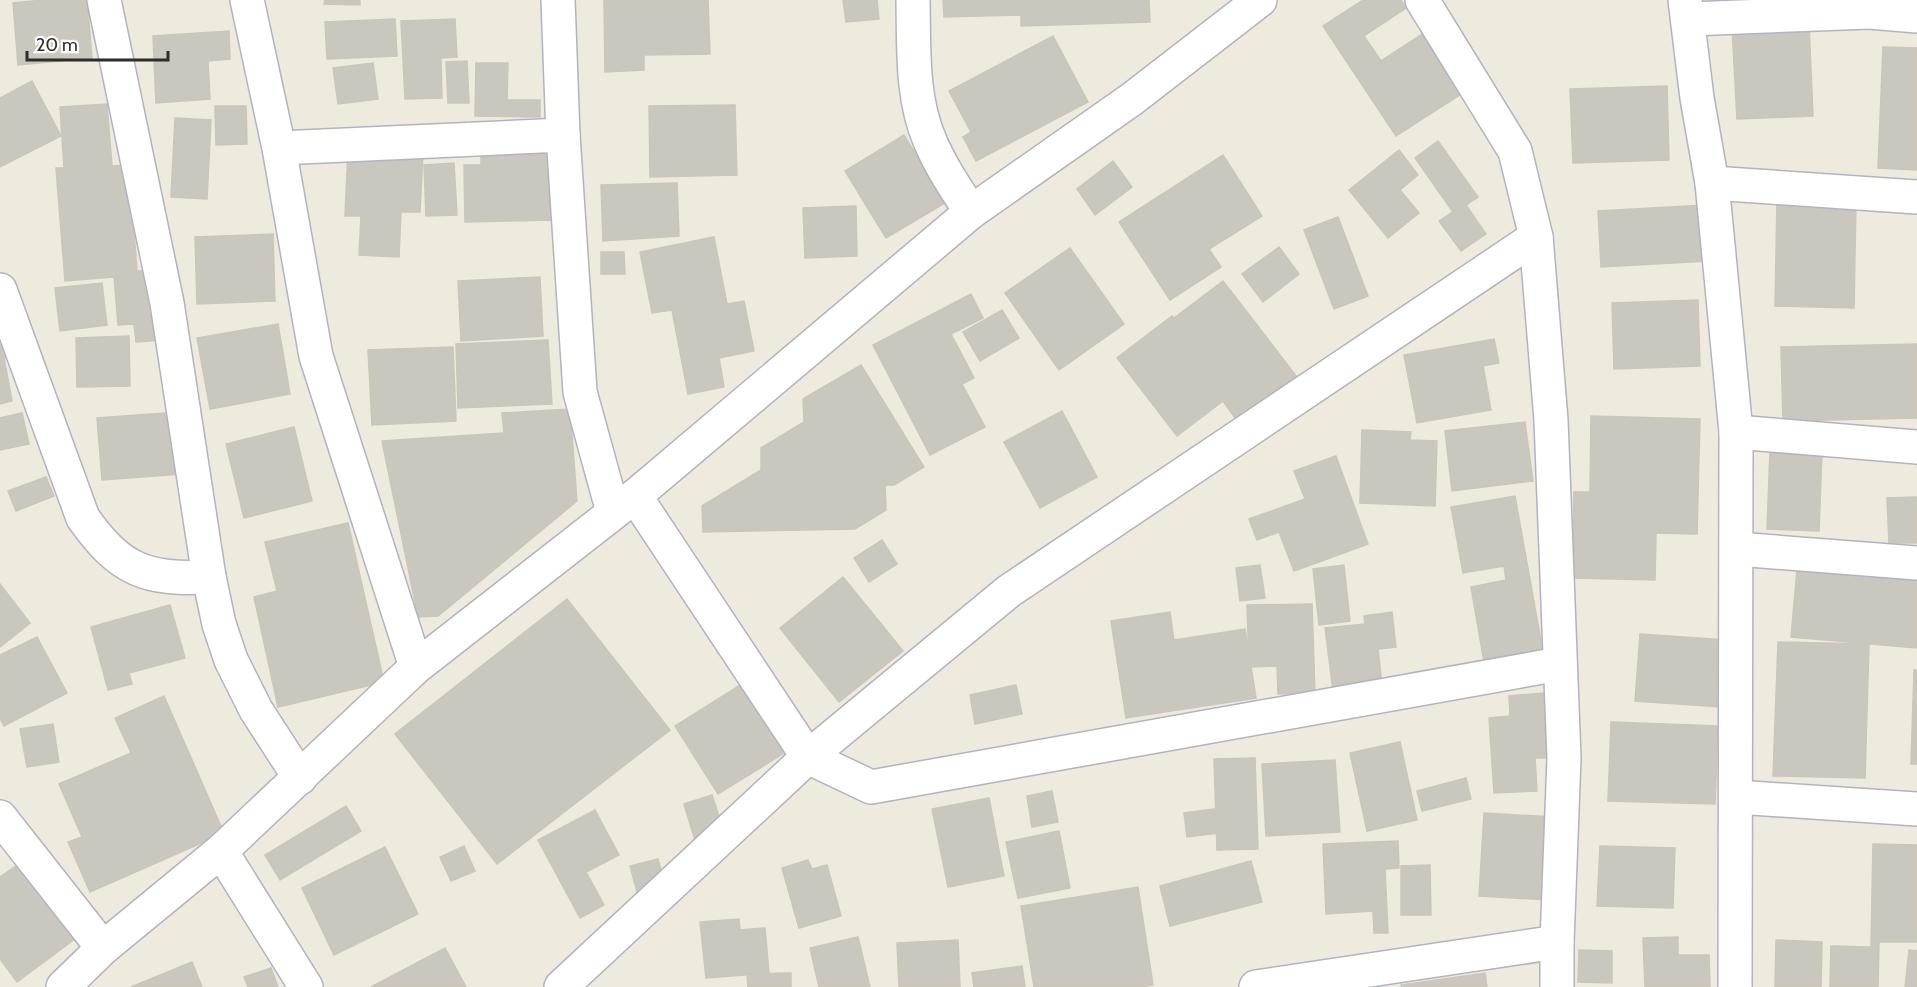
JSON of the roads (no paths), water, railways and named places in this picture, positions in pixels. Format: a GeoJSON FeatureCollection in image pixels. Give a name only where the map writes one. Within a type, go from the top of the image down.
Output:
{"type":"FeatureCollection","features":[{"type":"Feature","properties":{"kind":"street"},"geometry":{"type":"LineString","coordinates":[[104,0],[167,303],[208,577],[219,624],[231,660],[256,710],[300,778]]}},
{"type":"Feature","properties":{"kind":"street"},"geometry":{"type":"LineString","coordinates":[[247,0],[279,148],[316,356],[416,668]]}},
{"type":"Feature","properties":{"kind":"street"},"geometry":{"type":"LineString","coordinates":[[558,0],[563,135],[580,392],[624,504],[808,757],[871,787],[1559,664]]}},
{"type":"Feature","properties":{"kind":"street"},"geometry":{"type":"LineString","coordinates":[[913,0],[915,70],[919,106],[929,139],[943,169],[971,212]]}},
{"type":"Feature","properties":{"kind":"street"},"geometry":{"type":"LineString","coordinates":[[63,987],[103,948],[221,851],[416,668],[624,504],[971,212],[1132,99],[1260,0]]}},
{"type":"Feature","properties":{"kind":"street"},"geometry":{"type":"LineString","coordinates":[[1422,0],[1515,151],[1536,237],[1551,420],[1564,758],[1557,987]]}},
{"type":"Feature","properties":{"kind":"street"},"geometry":{"type":"LineString","coordinates":[[1735,987],[1736,432],[1712,183],[1697,98],[1687,9],[1869,12],[1917,16]]}},
{"type":"Feature","properties":{"kind":"street"},"geometry":{"type":"LineString","coordinates":[[279,148],[563,135]]}},
{"type":"Feature","properties":{"kind":"street"},"geometry":{"type":"LineString","coordinates":[[1712,183],[1917,197]]}},
{"type":"Feature","properties":{"kind":"street"},"geometry":{"type":"LineString","coordinates":[[561,987],[808,757],[1009,591],[1536,237]]}},
{"type":"Feature","properties":{"kind":"street"},"geometry":{"type":"LineString","coordinates":[[0,290],[83,518],[100,542],[122,561],[151,575],[177,579],[208,577]]}},
{"type":"Feature","properties":{"kind":"street"},"geometry":{"type":"LineString","coordinates":[[1736,432],[1917,447]]}},
{"type":"Feature","properties":{"kind":"street"},"geometry":{"type":"LineString","coordinates":[[1737,549],[1917,563]]}},
{"type":"Feature","properties":{"kind":"street"},"geometry":{"type":"LineString","coordinates":[[1736,797],[1917,809]]}},
{"type":"Feature","properties":{"kind":"street"},"geometry":{"type":"LineString","coordinates":[[0,818],[103,948]]}},
{"type":"Feature","properties":{"kind":"street"},"geometry":{"type":"LineString","coordinates":[[221,851],[306,987]]}},
{"type":"Feature","properties":{"kind":"street"},"geometry":{"type":"LineString","coordinates":[[1256,987],[1557,942]]}}]}
